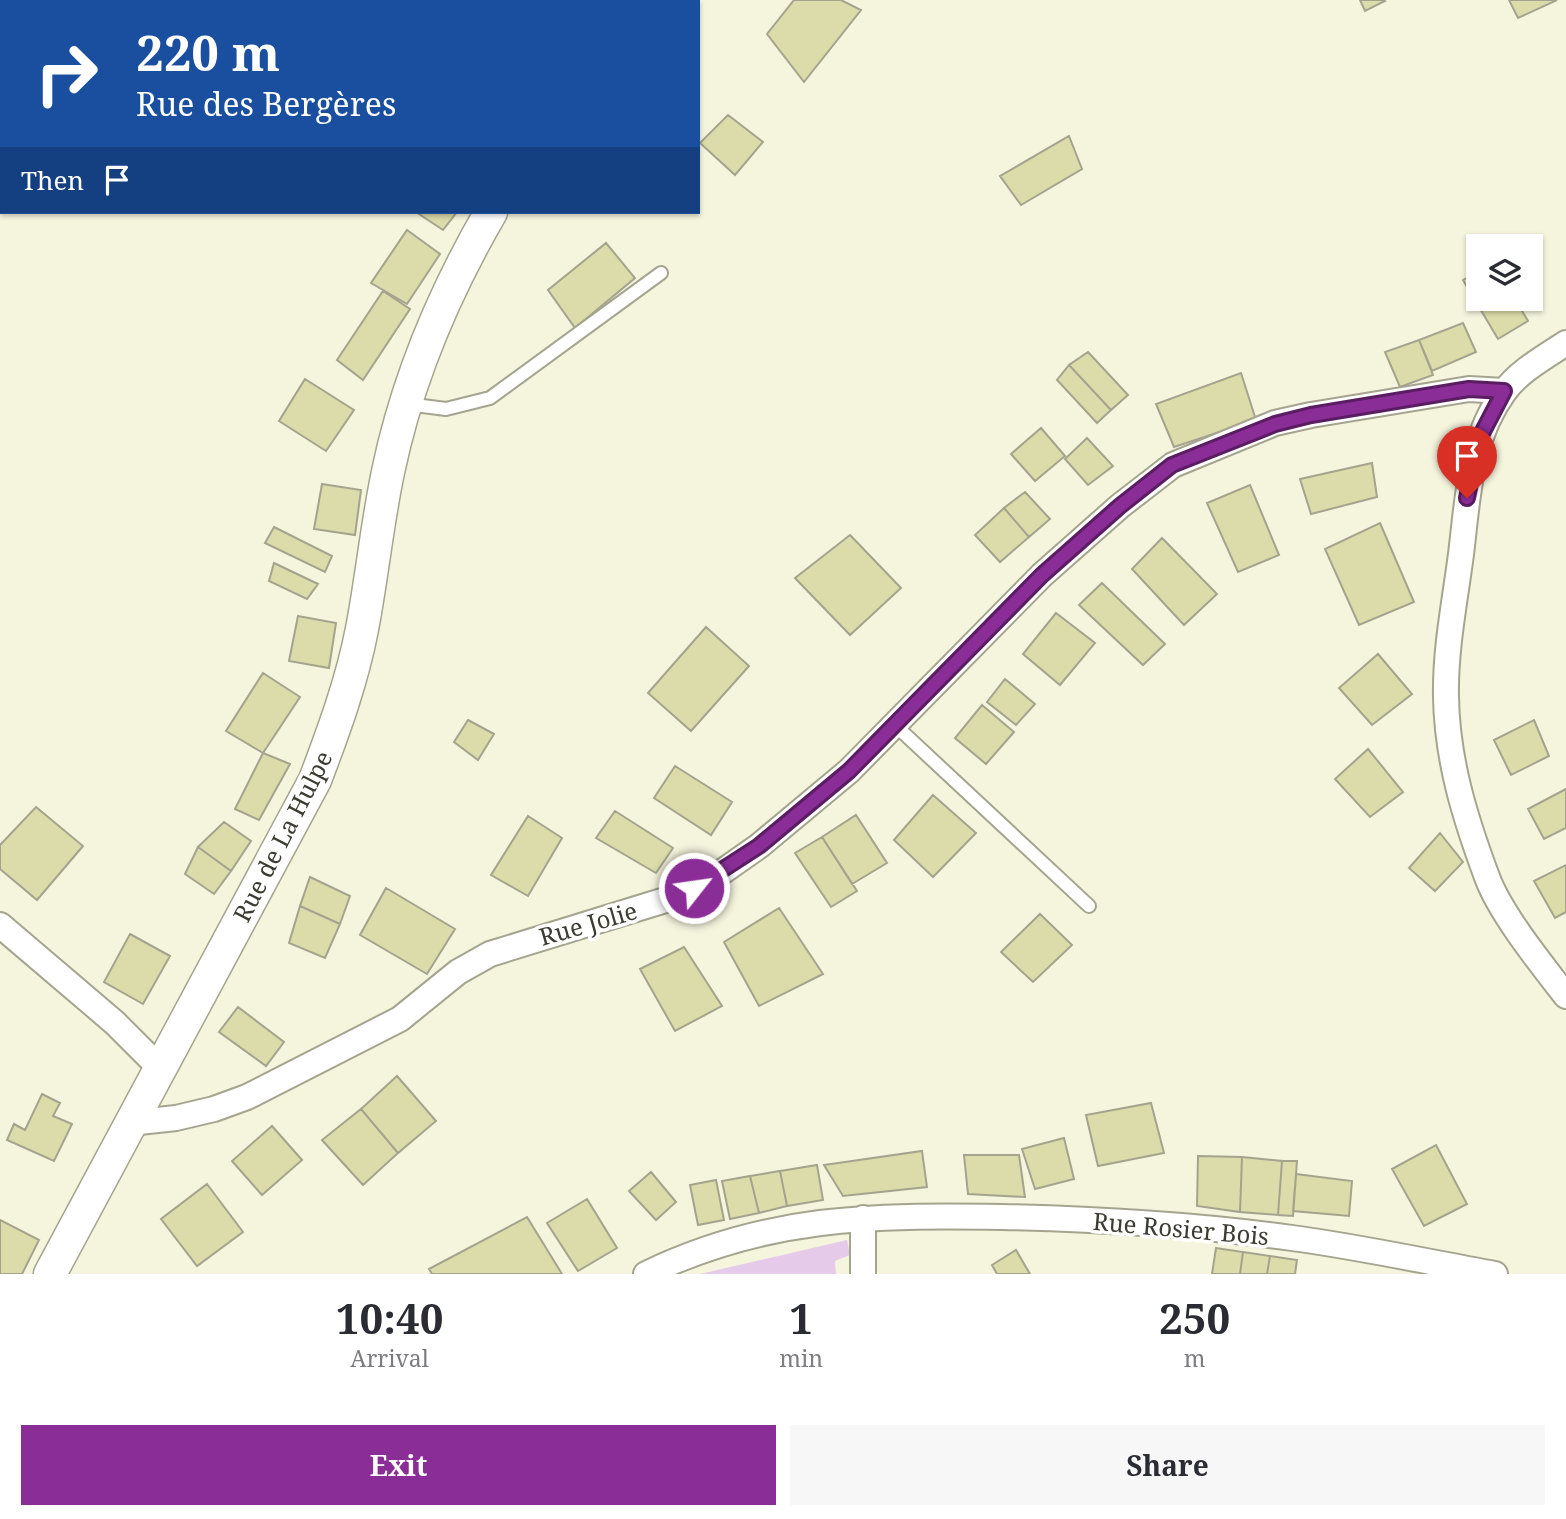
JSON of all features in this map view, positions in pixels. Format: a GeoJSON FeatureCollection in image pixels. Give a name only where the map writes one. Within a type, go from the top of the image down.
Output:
{"type":"FeatureCollection","features":[{"type":"Feature","properties":{"kind":"street","name":"Rue de La Hulpe"},"geometry":{"type":"LineString","coordinates":[[50,1274],[320,769],[345,700],[359,641],[388,471],[407,404],[442,305],[490,214]]}},
{"type":"Feature","properties":{"kind":"street"},"geometry":{"type":"LineString","coordinates":[[1566,342],[1532,365],[1504,391],[1479,439],[1468,482],[1448,654],[1446,695],[1448,744],[1455,782],[1487,878],[1526,942],[1566,996]]}},
{"type":"Feature","properties":{"kind":"street","name":"Rue Jolie"},"geometry":{"type":"LineString","coordinates":[[130,1123],[176,1118],[214,1109],[247,1097],[400,1019],[458,972],[490,954],[675,897],[712,879],[759,846],[829,789],[896,726],[1042,575],[1120,506],[1172,465],[1275,424],[1311,415],[1469,389],[1504,391]]}},
{"type":"Feature","properties":{"kind":"street"},"geometry":{"type":"LineString","coordinates":[[0,925],[114,1023],[159,1067]]}},
{"type":"Feature","properties":{"kind":"street","name":"Rue Rosier Bois"},"geometry":{"type":"LineString","coordinates":[[646,1274],[707,1248],[785,1226],[863,1219],[1041,1218],[1188,1226],[1294,1238],[1495,1274]]}},
{"type":"Feature","properties":{"kind":"street"},"geometry":{"type":"LineString","coordinates":[[863,1219],[863,1274]]}},
{"type":"Feature","properties":{"kind":"lane"},"geometry":{"type":"LineString","coordinates":[[407,404],[446,409],[490,398],[661,273]]}},
{"type":"Feature","properties":{"kind":"lane"},"geometry":{"type":"LineString","coordinates":[[896,726],[1089,906]]}},
{"type":"Feature","properties":{"kind":"shaded area"},"geometry":{"type":"Polygon","coordinates":[[[847,1240],[850,1255],[835,1261],[836,1274],[700,1274],[847,1240]]]}},
{"type":"Feature","properties":{"kind":"building"},"geometry":{"type":"Polygon","coordinates":[[[794,0],[841,0],[861,10],[804,82],[767,34],[794,0]]]}},
{"type":"Feature","properties":{"kind":"building"},"geometry":{"type":"Polygon","coordinates":[[[1360,0],[1384,0],[1385,1],[1365,11],[1360,0]]]}},
{"type":"Feature","properties":{"kind":"building"},"geometry":{"type":"Polygon","coordinates":[[[1509,0],[1557,0],[1518,18],[1509,0]]]}},
{"type":"Feature","properties":{"kind":"building"},"geometry":{"type":"Polygon","coordinates":[[[728,115],[763,142],[735,175],[700,143],[728,115]]]}},
{"type":"Feature","properties":{"kind":"building"},"geometry":{"type":"Polygon","coordinates":[[[1069,136],[1082,169],[1021,205],[1000,176],[1069,136]]]}},
{"type":"Feature","properties":{"kind":"building"},"geometry":{"type":"Polygon","coordinates":[[[419,214],[455,214],[443,230],[419,214]]]}},
{"type":"Feature","properties":{"kind":"building"},"geometry":{"type":"Polygon","coordinates":[[[407,230],[440,254],[407,304],[371,283],[407,230]]]}},
{"type":"Feature","properties":{"kind":"building"},"geometry":{"type":"Polygon","coordinates":[[[606,243],[635,278],[575,328],[548,290],[606,243]]]}},
{"type":"Feature","properties":{"kind":"building"},"geometry":{"type":"Polygon","coordinates":[[[383,291],[410,309],[363,380],[337,360],[383,291]]]}},
{"type":"Feature","properties":{"kind":"building"},"geometry":{"type":"Polygon","coordinates":[[[1481,311],[1522,311],[1528,321],[1498,339],[1481,311]]]}},
{"type":"Feature","properties":{"kind":"building"},"geometry":{"type":"Polygon","coordinates":[[[1463,323],[1476,352],[1432,371],[1419,340],[1463,323]]]}},
{"type":"Feature","properties":{"kind":"building"},"geometry":{"type":"Polygon","coordinates":[[[1419,340],[1433,375],[1400,387],[1385,352],[1419,340]]]}},
{"type":"Feature","properties":{"kind":"building"},"geometry":{"type":"Polygon","coordinates":[[[1088,352],[1128,395],[1111,410],[1069,365],[1088,352]]]}},
{"type":"Feature","properties":{"kind":"building"},"geometry":{"type":"Polygon","coordinates":[[[1069,365],[1111,410],[1097,423],[1057,380],[1069,365]]]}},
{"type":"Feature","properties":{"kind":"building"},"geometry":{"type":"Polygon","coordinates":[[[1241,373],[1256,420],[1174,447],[1156,404],[1241,373]]]}},
{"type":"Feature","properties":{"kind":"building"},"geometry":{"type":"Polygon","coordinates":[[[305,379],[354,410],[326,451],[279,421],[305,379]]]}},
{"type":"Feature","properties":{"kind":"building"},"geometry":{"type":"Polygon","coordinates":[[[1041,428],[1065,456],[1035,481],[1011,454],[1041,428]]]}},
{"type":"Feature","properties":{"kind":"building"},"geometry":{"type":"Polygon","coordinates":[[[1087,438],[1113,466],[1088,485],[1065,459],[1087,438]]]}},
{"type":"Feature","properties":{"kind":"building"},"geometry":{"type":"Polygon","coordinates":[[[1372,463],[1377,497],[1311,514],[1300,479],[1372,463]]]}},
{"type":"Feature","properties":{"kind":"building"},"geometry":{"type":"Polygon","coordinates":[[[322,484],[361,490],[355,535],[314,529],[322,484]]]}},
{"type":"Feature","properties":{"kind":"building"},"geometry":{"type":"Polygon","coordinates":[[[1250,485],[1279,555],[1238,572],[1207,503],[1250,485]]]}},
{"type":"Feature","properties":{"kind":"building"},"geometry":{"type":"Polygon","coordinates":[[[1025,492],[1050,519],[1029,537],[1004,508],[1025,492]]]}},
{"type":"Feature","properties":{"kind":"building"},"geometry":{"type":"Polygon","coordinates":[[[1004,508],[1029,537],[1000,562],[975,535],[1004,508]]]}},
{"type":"Feature","properties":{"kind":"building"},"geometry":{"type":"Polygon","coordinates":[[[1380,523],[1414,602],[1359,625],[1325,549],[1380,523]]]}},
{"type":"Feature","properties":{"kind":"building"},"geometry":{"type":"Polygon","coordinates":[[[274,527],[332,556],[325,572],[265,543],[274,527]]]}},
{"type":"Feature","properties":{"kind":"building"},"geometry":{"type":"Polygon","coordinates":[[[850,535],[901,588],[850,635],[795,578],[850,535]]]}},
{"type":"Feature","properties":{"kind":"building"},"geometry":{"type":"Polygon","coordinates":[[[1162,538],[1217,594],[1184,625],[1132,569],[1162,538]]]}},
{"type":"Feature","properties":{"kind":"building"},"geometry":{"type":"Polygon","coordinates":[[[274,563],[318,584],[307,599],[269,581],[274,563]]]}},
{"type":"Feature","properties":{"kind":"building"},"geometry":{"type":"Polygon","coordinates":[[[1102,583],[1165,644],[1143,665],[1079,605],[1102,583]]]}},
{"type":"Feature","properties":{"kind":"building"},"geometry":{"type":"Polygon","coordinates":[[[1056,613],[1095,643],[1060,685],[1023,654],[1056,613]]]}},
{"type":"Feature","properties":{"kind":"building"},"geometry":{"type":"Polygon","coordinates":[[[298,616],[336,623],[329,668],[289,661],[298,616]]]}},
{"type":"Feature","properties":{"kind":"building"},"geometry":{"type":"Polygon","coordinates":[[[706,627],[749,666],[691,731],[648,693],[706,627]]]}},
{"type":"Feature","properties":{"kind":"building"},"geometry":{"type":"Polygon","coordinates":[[[1378,654],[1412,694],[1372,725],[1339,688],[1378,654]]]}},
{"type":"Feature","properties":{"kind":"building"},"geometry":{"type":"Polygon","coordinates":[[[263,673],[300,697],[263,753],[226,731],[263,673]]]}},
{"type":"Feature","properties":{"kind":"building"},"geometry":{"type":"Polygon","coordinates":[[[1005,679],[1035,704],[1016,725],[987,702],[1005,679]]]}},
{"type":"Feature","properties":{"kind":"building"},"geometry":{"type":"Polygon","coordinates":[[[982,705],[1014,732],[986,764],[955,738],[982,705]]]}},
{"type":"Feature","properties":{"kind":"building"},"geometry":{"type":"Polygon","coordinates":[[[468,720],[494,734],[478,760],[454,742],[468,720]]]}},
{"type":"Feature","properties":{"kind":"building"},"geometry":{"type":"Polygon","coordinates":[[[1534,720],[1549,756],[1511,775],[1494,740],[1534,720]]]}},
{"type":"Feature","properties":{"kind":"building"},"geometry":{"type":"Polygon","coordinates":[[[1368,749],[1403,792],[1370,817],[1335,779],[1368,749]]]}},
{"type":"Feature","properties":{"kind":"building"},"geometry":{"type":"Polygon","coordinates":[[[263,753],[290,764],[259,820],[235,809],[263,753]]]}},
{"type":"Feature","properties":{"kind":"building"},"geometry":{"type":"Polygon","coordinates":[[[675,766],[732,802],[711,835],[654,798],[675,766]]]}},
{"type":"Feature","properties":{"kind":"building"},"geometry":{"type":"Polygon","coordinates":[[[1566,789],[1566,828],[1544,839],[1528,809],[1566,789]]]}},
{"type":"Feature","properties":{"kind":"building"},"geometry":{"type":"Polygon","coordinates":[[[933,795],[976,833],[933,877],[894,840],[933,795]]]}},
{"type":"Feature","properties":{"kind":"building"},"geometry":{"type":"Polygon","coordinates":[[[36,807],[83,846],[37,900],[0,869],[0,845],[36,807]]]}},
{"type":"Feature","properties":{"kind":"building"},"geometry":{"type":"Polygon","coordinates":[[[615,811],[673,848],[656,873],[596,838],[615,811]]]}},
{"type":"Feature","properties":{"kind":"building"},"geometry":{"type":"Polygon","coordinates":[[[856,815],[887,863],[852,884],[822,837],[856,815]]]}},
{"type":"Feature","properties":{"kind":"building"},"geometry":{"type":"Polygon","coordinates":[[[528,816],[562,838],[528,896],[491,875],[528,816]]]}},
{"type":"Feature","properties":{"kind":"building"},"geometry":{"type":"Polygon","coordinates":[[[224,822],[251,841],[231,871],[198,847],[224,822]]]}},
{"type":"Feature","properties":{"kind":"building"},"geometry":{"type":"Polygon","coordinates":[[[1440,833],[1463,862],[1435,891],[1409,868],[1440,833]]]}},
{"type":"Feature","properties":{"kind":"building"},"geometry":{"type":"Polygon","coordinates":[[[822,837],[857,891],[831,907],[795,853],[822,837]]]}},
{"type":"Feature","properties":{"kind":"building"},"geometry":{"type":"Polygon","coordinates":[[[198,847],[231,871],[214,894],[185,874],[198,847]]]}},
{"type":"Feature","properties":{"kind":"building"},"geometry":{"type":"Polygon","coordinates":[[[1566,865],[1566,912],[1555,918],[1534,881],[1566,865]]]}},
{"type":"Feature","properties":{"kind":"building"},"geometry":{"type":"Polygon","coordinates":[[[310,877],[350,896],[340,924],[300,906],[310,877]]]}},
{"type":"Feature","properties":{"kind":"building"},"geometry":{"type":"Polygon","coordinates":[[[386,888],[455,929],[427,974],[360,935],[386,888]]]}},
{"type":"Feature","properties":{"kind":"building"},"geometry":{"type":"Polygon","coordinates":[[[300,906],[340,924],[325,958],[289,943],[300,906]]]}},
{"type":"Feature","properties":{"kind":"building"},"geometry":{"type":"Polygon","coordinates":[[[779,908],[823,974],[759,1006],[724,942],[779,908]]]}},
{"type":"Feature","properties":{"kind":"building"},"geometry":{"type":"Polygon","coordinates":[[[1040,914],[1072,945],[1033,982],[1001,952],[1040,914]]]}},
{"type":"Feature","properties":{"kind":"building"},"geometry":{"type":"Polygon","coordinates":[[[130,934],[170,956],[143,1004],[104,982],[130,934]]]}},
{"type":"Feature","properties":{"kind":"building"},"geometry":{"type":"Polygon","coordinates":[[[684,947],[722,1006],[675,1031],[640,969],[684,947]]]}},
{"type":"Feature","properties":{"kind":"building"},"geometry":{"type":"Polygon","coordinates":[[[238,1007],[284,1042],[266,1066],[219,1032],[238,1007]]]}},
{"type":"Feature","properties":{"kind":"building"},"geometry":{"type":"Polygon","coordinates":[[[397,1076],[436,1121],[398,1153],[361,1109],[397,1076]]]}},
{"type":"Feature","properties":{"kind":"building"},"geometry":{"type":"Polygon","coordinates":[[[42,1094],[60,1103],[53,1116],[72,1124],[54,1161],[7,1140],[14,1124],[25,1130],[42,1094]]]}},
{"type":"Feature","properties":{"kind":"building"},"geometry":{"type":"Polygon","coordinates":[[[1151,1103],[1164,1153],[1098,1166],[1086,1115],[1151,1103]]]}},
{"type":"Feature","properties":{"kind":"building"},"geometry":{"type":"Polygon","coordinates":[[[361,1109],[398,1153],[363,1185],[322,1140],[361,1109]]]}},
{"type":"Feature","properties":{"kind":"building"},"geometry":{"type":"Polygon","coordinates":[[[272,1126],[302,1160],[262,1195],[232,1161],[272,1126]]]}},
{"type":"Feature","properties":{"kind":"building"},"geometry":{"type":"Polygon","coordinates":[[[1064,1138],[1074,1179],[1035,1189],[1022,1149],[1064,1138]]]}},
{"type":"Feature","properties":{"kind":"building"},"geometry":{"type":"Polygon","coordinates":[[[1436,1145],[1467,1204],[1424,1226],[1392,1169],[1436,1145]]]}},
{"type":"Feature","properties":{"kind":"building"},"geometry":{"type":"Polygon","coordinates":[[[922,1151],[927,1187],[843,1196],[824,1165],[922,1151]]]}},
{"type":"Feature","properties":{"kind":"building"},"geometry":{"type":"Polygon","coordinates":[[[964,1155],[1019,1155],[1025,1197],[968,1194],[964,1155]]]}},
{"type":"Feature","properties":{"kind":"building"},"geometry":{"type":"Polygon","coordinates":[[[1198,1156],[1242,1157],[1240,1212],[1197,1206],[1198,1156]]]}},
{"type":"Feature","properties":{"kind":"building"},"geometry":{"type":"Polygon","coordinates":[[[1242,1157],[1282,1161],[1278,1215],[1240,1212],[1242,1157]]]}},
{"type":"Feature","properties":{"kind":"building"},"geometry":{"type":"Polygon","coordinates":[[[1282,1161],[1297,1161],[1293,1216],[1278,1215],[1282,1161]]]}},
{"type":"Feature","properties":{"kind":"building"},"geometry":{"type":"Polygon","coordinates":[[[817,1165],[823,1200],[787,1206],[780,1171],[817,1165]]]}},
{"type":"Feature","properties":{"kind":"building"},"geometry":{"type":"Polygon","coordinates":[[[780,1171],[787,1206],[759,1213],[750,1176],[780,1171]]]}},
{"type":"Feature","properties":{"kind":"building"},"geometry":{"type":"Polygon","coordinates":[[[651,1172],[676,1202],[656,1220],[629,1191],[651,1172]]]}},
{"type":"Feature","properties":{"kind":"building"},"geometry":{"type":"Polygon","coordinates":[[[1296,1174],[1352,1181],[1349,1216],[1293,1211],[1296,1174]]]}},
{"type":"Feature","properties":{"kind":"building"},"geometry":{"type":"Polygon","coordinates":[[[750,1176],[759,1213],[730,1219],[722,1181],[750,1176]]]}},
{"type":"Feature","properties":{"kind":"building"},"geometry":{"type":"Polygon","coordinates":[[[716,1180],[724,1220],[698,1225],[690,1185],[716,1180]]]}},
{"type":"Feature","properties":{"kind":"building"},"geometry":{"type":"Polygon","coordinates":[[[207,1184],[243,1232],[197,1266],[161,1219],[207,1184]]]}},
{"type":"Feature","properties":{"kind":"building"},"geometry":{"type":"Polygon","coordinates":[[[587,1199],[617,1248],[578,1271],[547,1223],[587,1199]]]}},
{"type":"Feature","properties":{"kind":"building"},"geometry":{"type":"Polygon","coordinates":[[[527,1217],[562,1274],[432,1274],[429,1269],[527,1217]]]}},
{"type":"Feature","properties":{"kind":"building"},"geometry":{"type":"Polygon","coordinates":[[[0,1220],[39,1240],[22,1274],[0,1274],[0,1220]]]}},
{"type":"Feature","properties":{"kind":"building"},"geometry":{"type":"Polygon","coordinates":[[[1216,1248],[1243,1252],[1240,1274],[1212,1274],[1216,1248]]]}},
{"type":"Feature","properties":{"kind":"building"},"geometry":{"type":"Polygon","coordinates":[[[1016,1250],[1030,1274],[997,1274],[992,1265],[1016,1250]]]}},
{"type":"Feature","properties":{"kind":"building"},"geometry":{"type":"Polygon","coordinates":[[[1243,1252],[1270,1256],[1267,1274],[1240,1274],[1243,1252]]]}},
{"type":"Feature","properties":{"kind":"building"},"geometry":{"type":"Polygon","coordinates":[[[1270,1256],[1297,1260],[1295,1274],[1267,1274],[1270,1256]]]}},
{"type":"Feature","properties":{"kind":"route"},"geometry":{"type":"LineString","coordinates":[[694,888],[712,879],[759,846],[829,789],[945,677],[1042,575],[1120,506],[1172,465],[1275,424],[1311,415],[1469,389],[1504,391],[1479,439],[1468,482],[1467,498]]}}]}
